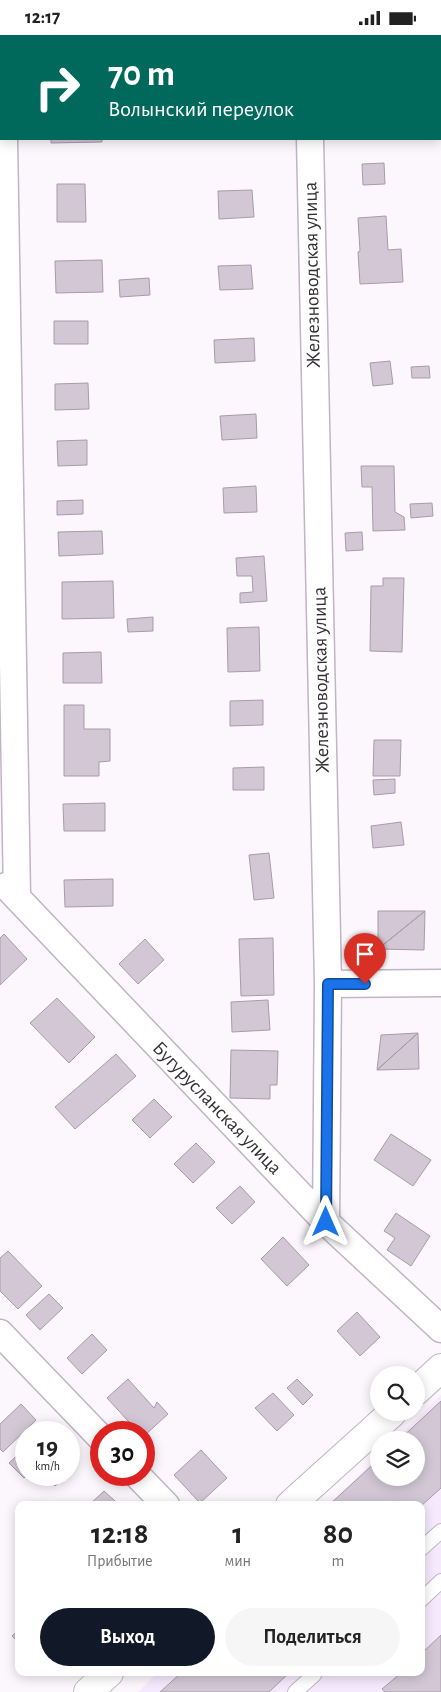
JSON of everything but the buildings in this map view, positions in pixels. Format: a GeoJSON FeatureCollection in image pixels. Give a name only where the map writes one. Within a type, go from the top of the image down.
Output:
{"type":"FeatureCollection","features":[{"type":"Feature","properties":{"kind":"street"},"geometry":{"type":"LineString","coordinates":[[4,140],[9,889]]}},
{"type":"Feature","properties":{"kind":"street","name":"Железноводская улица"},"geometry":{"type":"LineString","coordinates":[[310,140],[328,984],[326,1222]]}},
{"type":"Feature","properties":{"kind":"street","name":"Бугурусланская улица"},"geometry":{"type":"LineString","coordinates":[[9,889],[326,1222],[441,1329]]}},
{"type":"Feature","properties":{"kind":"street"},"geometry":{"type":"LineString","coordinates":[[328,984],[441,983]]}},
{"type":"Feature","properties":{"kind":"street"},"geometry":{"type":"LineString","coordinates":[[0,1333],[90,1427]]}},
{"type":"Feature","properties":{"kind":"street"},"geometry":{"type":"LineString","coordinates":[[425,1383],[441,1368]]}},
{"type":"Feature","properties":{"kind":"street"},"geometry":{"type":"LineString","coordinates":[[294,1501],[383,1421]]}},
{"type":"Feature","properties":{"kind":"street"},"geometry":{"type":"LineString","coordinates":[[148,1486],[162,1501]]}},
{"type":"Feature","properties":{"kind":"street"},"geometry":{"type":"LineString","coordinates":[[88,1692],[106,1676]]}},
{"type":"Feature","properties":{"kind":"lane"},"geometry":{"type":"LineString","coordinates":[[425,1545],[441,1531]]}},
{"type":"Feature","properties":{"kind":"lane"},"geometry":{"type":"LineString","coordinates":[[425,1596],[441,1581]]}},
{"type":"Feature","properties":{"kind":"lane"},"geometry":{"type":"LineString","coordinates":[[295,1692],[313,1676]]}},
{"type":"Feature","properties":{"kind":"shaded area"},"geometry":{"type":"Polygon","coordinates":[[[441,1395],[441,1692],[138,1692],[154,1676],[425,1676],[425,1501],[332,1501],[370,1465],[370,1486],[425,1486],[425,1431],[404,1431],[414,1421],[425,1421],[425,1411],[441,1395]]]}},
{"type":"Feature","properties":{"kind":"route"},"geometry":{"type":"LineString","coordinates":[[326,1222],[328,984],[365,984]]}}]}
